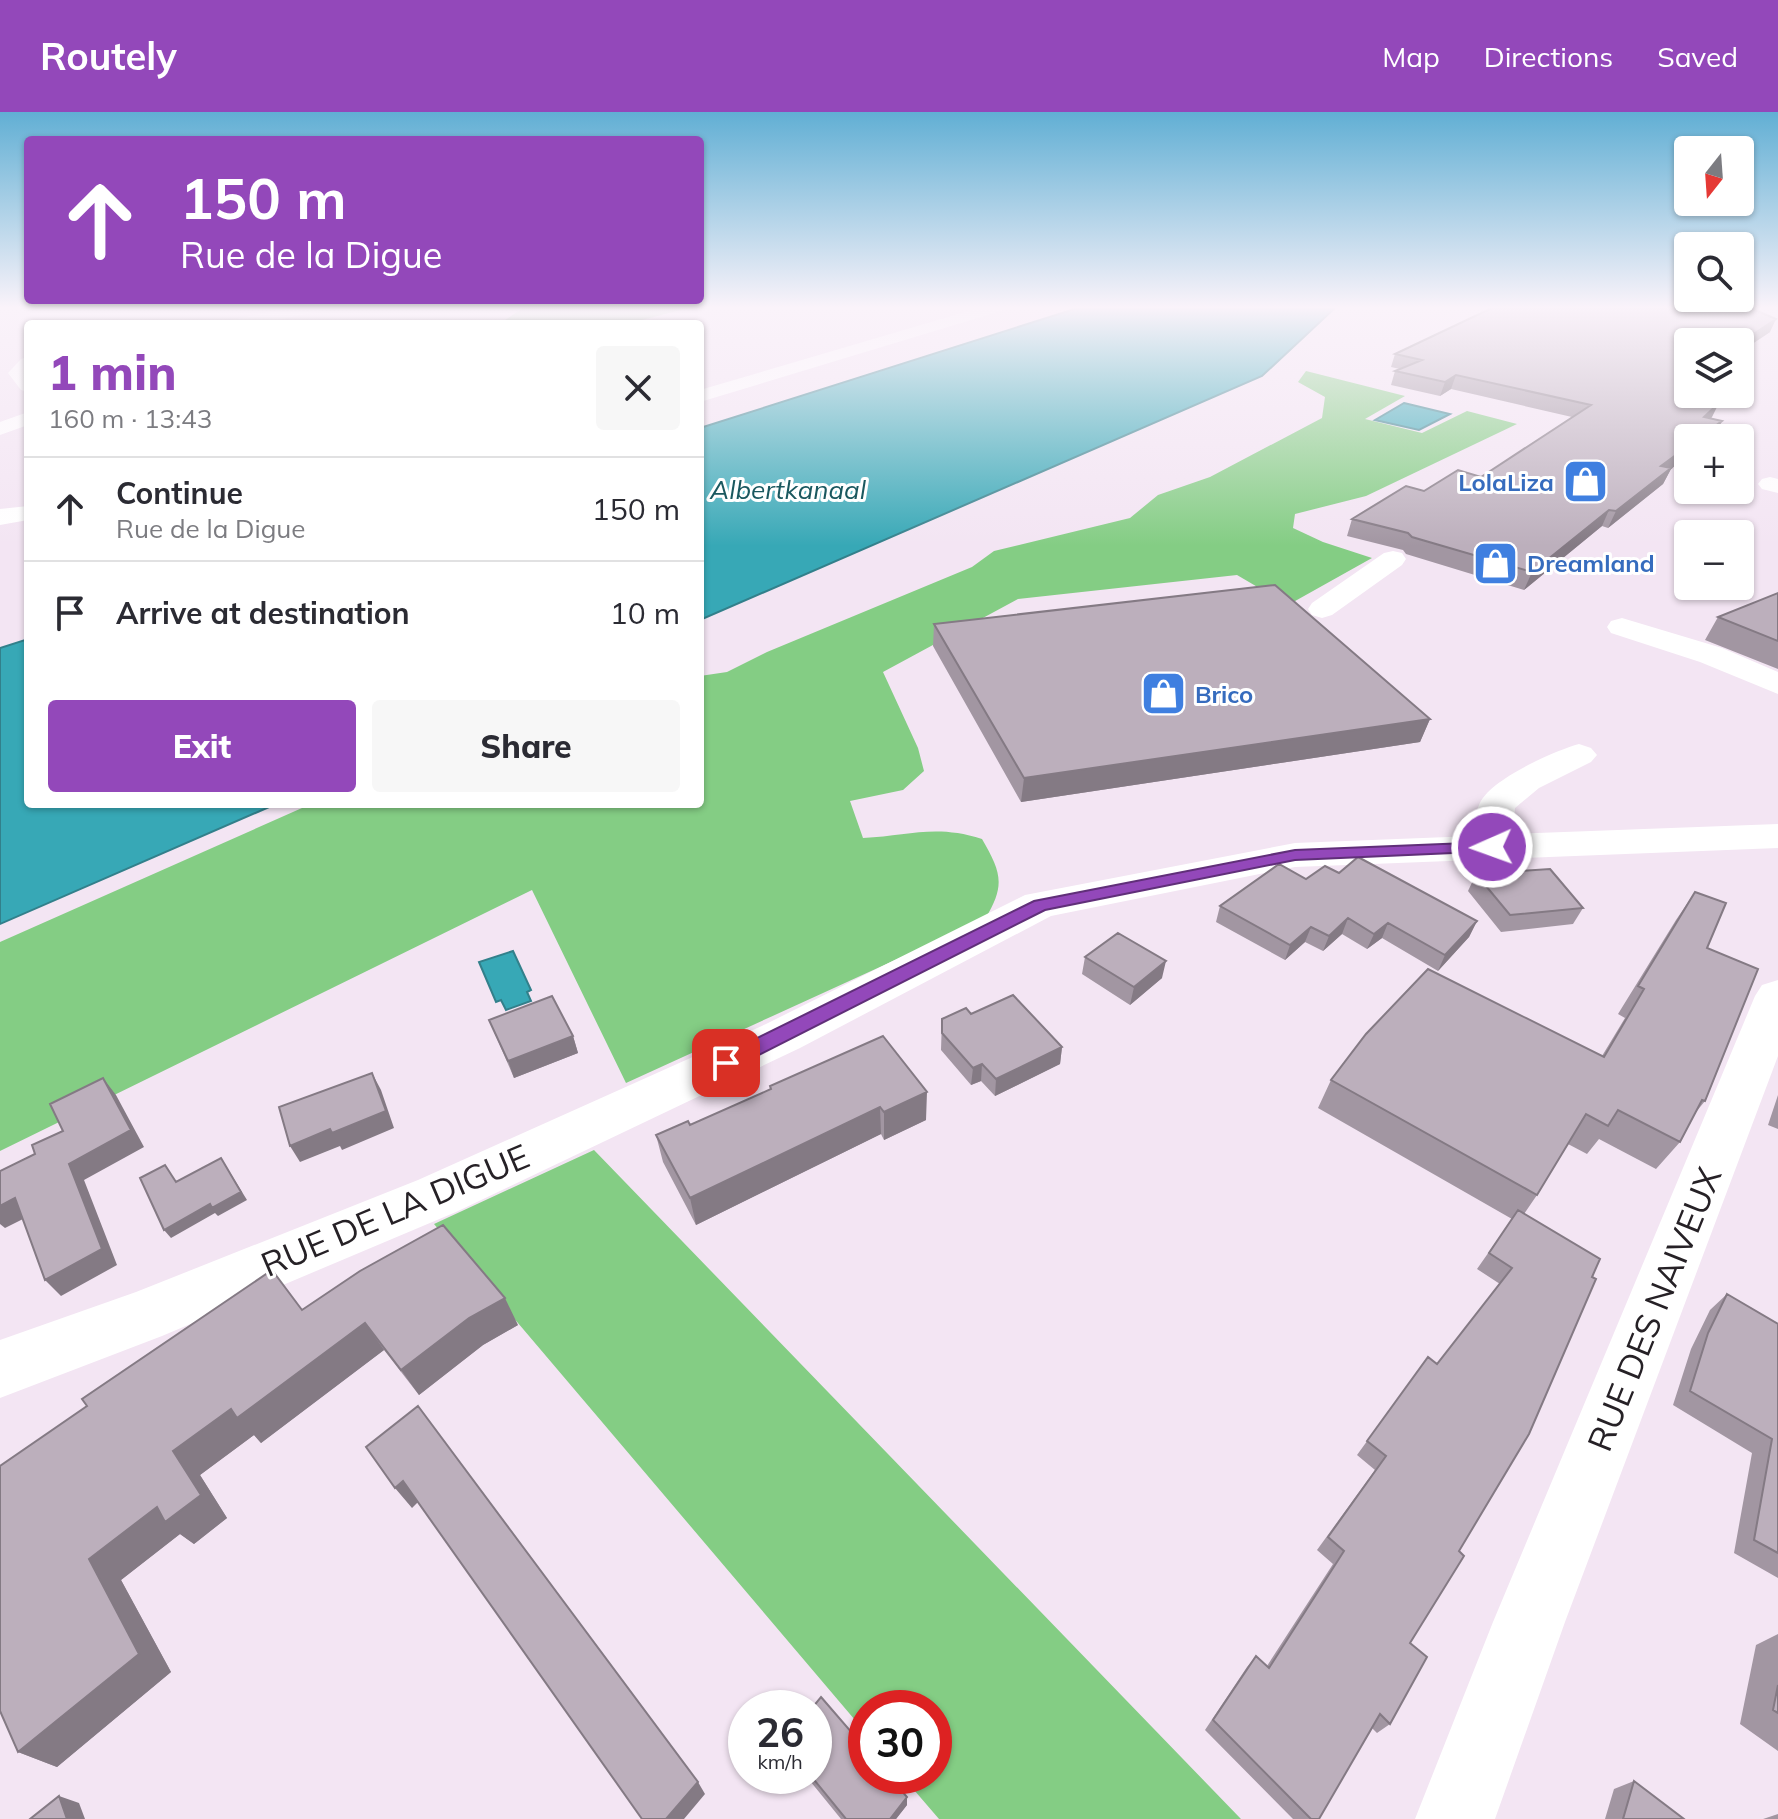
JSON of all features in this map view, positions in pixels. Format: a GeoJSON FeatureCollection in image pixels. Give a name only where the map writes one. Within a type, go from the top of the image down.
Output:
{"type":"FeatureCollection","features":[{"type":"Feature","properties":{"kind":"street"},"geometry":{"type":"LineString","coordinates":[[704,395],[731,387]]}},
{"type":"Feature","properties":{"kind":"street"},"geometry":{"type":"LineString","coordinates":[[0,429],[24,420]]}},
{"type":"Feature","properties":{"kind":"street"},"geometry":{"type":"LineString","coordinates":[[0,517],[24,514]]}},
{"type":"Feature","properties":{"kind":"street"},"geometry":{"type":"LineString","coordinates":[[1322,609],[1393,559]]}},
{"type":"Feature","properties":{"kind":"street"},"geometry":{"type":"LineString","coordinates":[[1622,627],[1711,655],[1778,684]]}},
{"type":"Feature","properties":{"kind":"street"},"geometry":{"type":"LineString","coordinates":[[1492,847],[1497,805],[1526,780],[1579,755]]}},
{"type":"Feature","properties":{"kind":"street","name":"RUE DE LA DIGUE"},"geometry":{"type":"LineString","coordinates":[[0,1369],[141,1317],[437,1196],[783,1036],[1040,905],[1295,855],[1778,836]]}},
{"type":"Feature","properties":{"kind":"street","name":"RUE DES NAIVEUX"},"geometry":{"type":"LineString","coordinates":[[1455,1819],[1529,1622],[1778,996]]}},
{"type":"Feature","properties":{"kind":"green space"},"geometry":{"type":"Polygon","coordinates":[[[1306,387],[1368,387],[1405,396],[1365,419],[1422,433],[1467,411],[1517,424],[1366,496],[1295,514],[1293,528],[1323,542],[1372,558],[1288,605],[1237,575],[1018,599],[883,672],[918,748],[924,771],[903,790],[850,801],[863,838],[950,832],[982,839],[997,870],[998,879],[996,897],[985,919],[626,1083],[532,890],[0,1151],[0,942],[302,808],[704,808],[704,675],[727,672],[767,652],[972,567],[994,551],[1130,518],[1158,495],[1210,477],[1322,418],[1325,397],[1306,387]]]}},
{"type":"Feature","properties":{"kind":"green space"},"geometry":{"type":"Polygon","coordinates":[[[594,1150],[1241,1819],[939,1819],[917,1794],[952,1794],[952,1690],[848,1690],[848,1712],[434,1224],[594,1150]]]}},
{"type":"Feature","properties":{"kind":"water","name":"Albertkanaal"},"geometry":{"type":"Polygon","coordinates":[[[830,387],[1237,387],[704,618],[704,427],[830,387]]]}},
{"type":"Feature","properties":{"kind":"water"},"geometry":{"type":"Polygon","coordinates":[[[1404,403],[1450,414],[1419,430],[1375,420],[1404,403]]]}},
{"type":"Feature","properties":{"kind":"water"},"geometry":{"type":"Polygon","coordinates":[[[24,640],[24,808],[267,808],[0,924],[0,648],[24,640]]]}},
{"type":"Feature","properties":{"kind":"water"},"geometry":{"type":"Polygon","coordinates":[[[513,951],[531,990],[527,992],[531,1001],[506,1010],[501,1000],[496,1002],[479,962],[513,951]]]}},
{"type":"Feature","properties":{"kind":"building"},"geometry":{"type":"Polygon","coordinates":[[[1508,387],[1674,387],[1674,408],[1714,408],[1704,417],[1722,421],[1718,424],[1674,424],[1674,456],[1661,466],[1671,468],[1616,511],[1609,510],[1532,572],[1352,519],[1406,486],[1424,491],[1458,470],[1481,477],[1591,405],[1508,387]]]}},
{"type":"Feature","properties":{"kind":"building","name":"Brico"},"geometry":{"type":"Polygon","coordinates":[[[1275,585],[1430,719],[1024,778],[934,624],[1275,585]]]}},
{"type":"Feature","properties":{"kind":"building"},"geometry":{"type":"Polygon","coordinates":[[[1778,593],[1778,641],[1718,617],[1778,593]]]}},
{"type":"Feature","properties":{"kind":"building"},"geometry":{"type":"Polygon","coordinates":[[[1358,857],[1477,921],[1445,955],[1388,923],[1374,934],[1348,918],[1329,936],[1311,927],[1290,945],[1220,906],[1279,864],[1306,879],[1325,866],[1339,873],[1358,857]]]}},
{"type":"Feature","properties":{"kind":"building"},"geometry":{"type":"Polygon","coordinates":[[[1550,869],[1583,908],[1510,915],[1476,874],[1550,869]]]}},
{"type":"Feature","properties":{"kind":"building"},"geometry":{"type":"Polygon","coordinates":[[[1695,892],[1726,903],[1707,948],[1758,969],[1705,1101],[1702,1100],[1680,1142],[1618,1110],[1608,1126],[1586,1114],[1537,1195],[1331,1080],[1366,1034],[1428,969],[1604,1057],[1644,989],[1638,986],[1695,892]]]}},
{"type":"Feature","properties":{"kind":"building"},"geometry":{"type":"Polygon","coordinates":[[[1118,933],[1166,961],[1134,987],[1085,957],[1118,933]]]}},
{"type":"Feature","properties":{"kind":"building"},"geometry":{"type":"Polygon","coordinates":[[[1013,995],[1062,1047],[996,1079],[982,1064],[973,1068],[942,1033],[942,1019],[966,1008],[971,1014],[1013,995]]]}},
{"type":"Feature","properties":{"kind":"building"},"geometry":{"type":"Polygon","coordinates":[[[552,996],[573,1036],[508,1061],[489,1020],[552,996]]]}},
{"type":"Feature","properties":{"kind":"building"},"geometry":{"type":"Polygon","coordinates":[[[883,1036],[927,1092],[884,1112],[880,1107],[690,1198],[656,1135],[688,1121],[690,1125],[883,1036]]]}},
{"type":"Feature","properties":{"kind":"building"},"geometry":{"type":"Polygon","coordinates":[[[372,1073],[386,1111],[290,1146],[279,1107],[372,1073]]]}},
{"type":"Feature","properties":{"kind":"building"},"geometry":{"type":"Polygon","coordinates":[[[103,1078],[131,1130],[69,1164],[102,1249],[45,1280],[15,1198],[0,1206],[0,1171],[35,1154],[32,1145],[63,1131],[50,1104],[103,1078]]]}},
{"type":"Feature","properties":{"kind":"building"},"geometry":{"type":"Polygon","coordinates":[[[221,1158],[241,1192],[212,1208],[210,1204],[164,1230],[140,1178],[165,1165],[176,1182],[221,1158]]]}},
{"type":"Feature","properties":{"kind":"building"},"geometry":{"type":"Polygon","coordinates":[[[1518,1210],[1600,1259],[1592,1277],[1596,1279],[1529,1434],[1459,1551],[1464,1556],[1410,1643],[1427,1657],[1390,1724],[1380,1714],[1319,1819],[1311,1819],[1213,1720],[1256,1656],[1269,1668],[1344,1551],[1328,1537],[1386,1456],[1367,1441],[1428,1357],[1437,1364],[1512,1268],[1489,1253],[1518,1210]]]}},
{"type":"Feature","properties":{"kind":"building"},"geometry":{"type":"Polygon","coordinates":[[[443,1225],[505,1298],[469,1318],[401,1370],[365,1323],[237,1418],[231,1409],[173,1451],[201,1495],[165,1522],[157,1507],[89,1559],[139,1654],[18,1752],[0,1711],[0,1466],[87,1406],[82,1399],[272,1270],[302,1310],[360,1271],[443,1225]]]}},
{"type":"Feature","properties":{"kind":"building"},"geometry":{"type":"Polygon","coordinates":[[[1727,1294],[1778,1324],[1778,1553],[1754,1540],[1772,1439],[1690,1391],[1708,1333],[1727,1294]]]}},
{"type":"Feature","properties":{"kind":"building"},"geometry":{"type":"Polygon","coordinates":[[[418,1406],[698,1782],[666,1819],[642,1819],[403,1481],[395,1488],[366,1447],[418,1406]]]}},
{"type":"Feature","properties":{"kind":"building"},"geometry":{"type":"Polygon","coordinates":[[[1778,1685],[1778,1713],[1773,1710],[1778,1685]]]}},
{"type":"Feature","properties":{"kind":"building"},"geometry":{"type":"Polygon","coordinates":[[[832,1710],[848,1728],[848,1794],[904,1794],[907,1797],[890,1819],[846,1819],[826,1794],[832,1794],[832,1710]]]}},
{"type":"Feature","properties":{"kind":"building"},"geometry":{"type":"Polygon","coordinates":[[[1634,1781],[1684,1819],[1623,1819],[1634,1781]]]}},
{"type":"Feature","properties":{"kind":"building"},"geometry":{"type":"Polygon","coordinates":[[[59,1796],[67,1819],[30,1819],[59,1796]]]}},
{"type":"Feature","properties":{"kind":"place","name":"LolaLiza"},"geometry":{"type":"Point","coordinates":[1585,482]}},
{"type":"Feature","properties":{"kind":"place","name":"Dreamland"},"geometry":{"type":"Point","coordinates":[1496,563]}},
{"type":"Feature","properties":{"kind":"place","name":"Brico"},"geometry":{"type":"Point","coordinates":[1164,694]}},
{"type":"Feature","properties":{"kind":"route"},"geometry":{"type":"LineString","coordinates":[[726,1063],[1040,905],[1295,855],[1492,847]]}}]}
